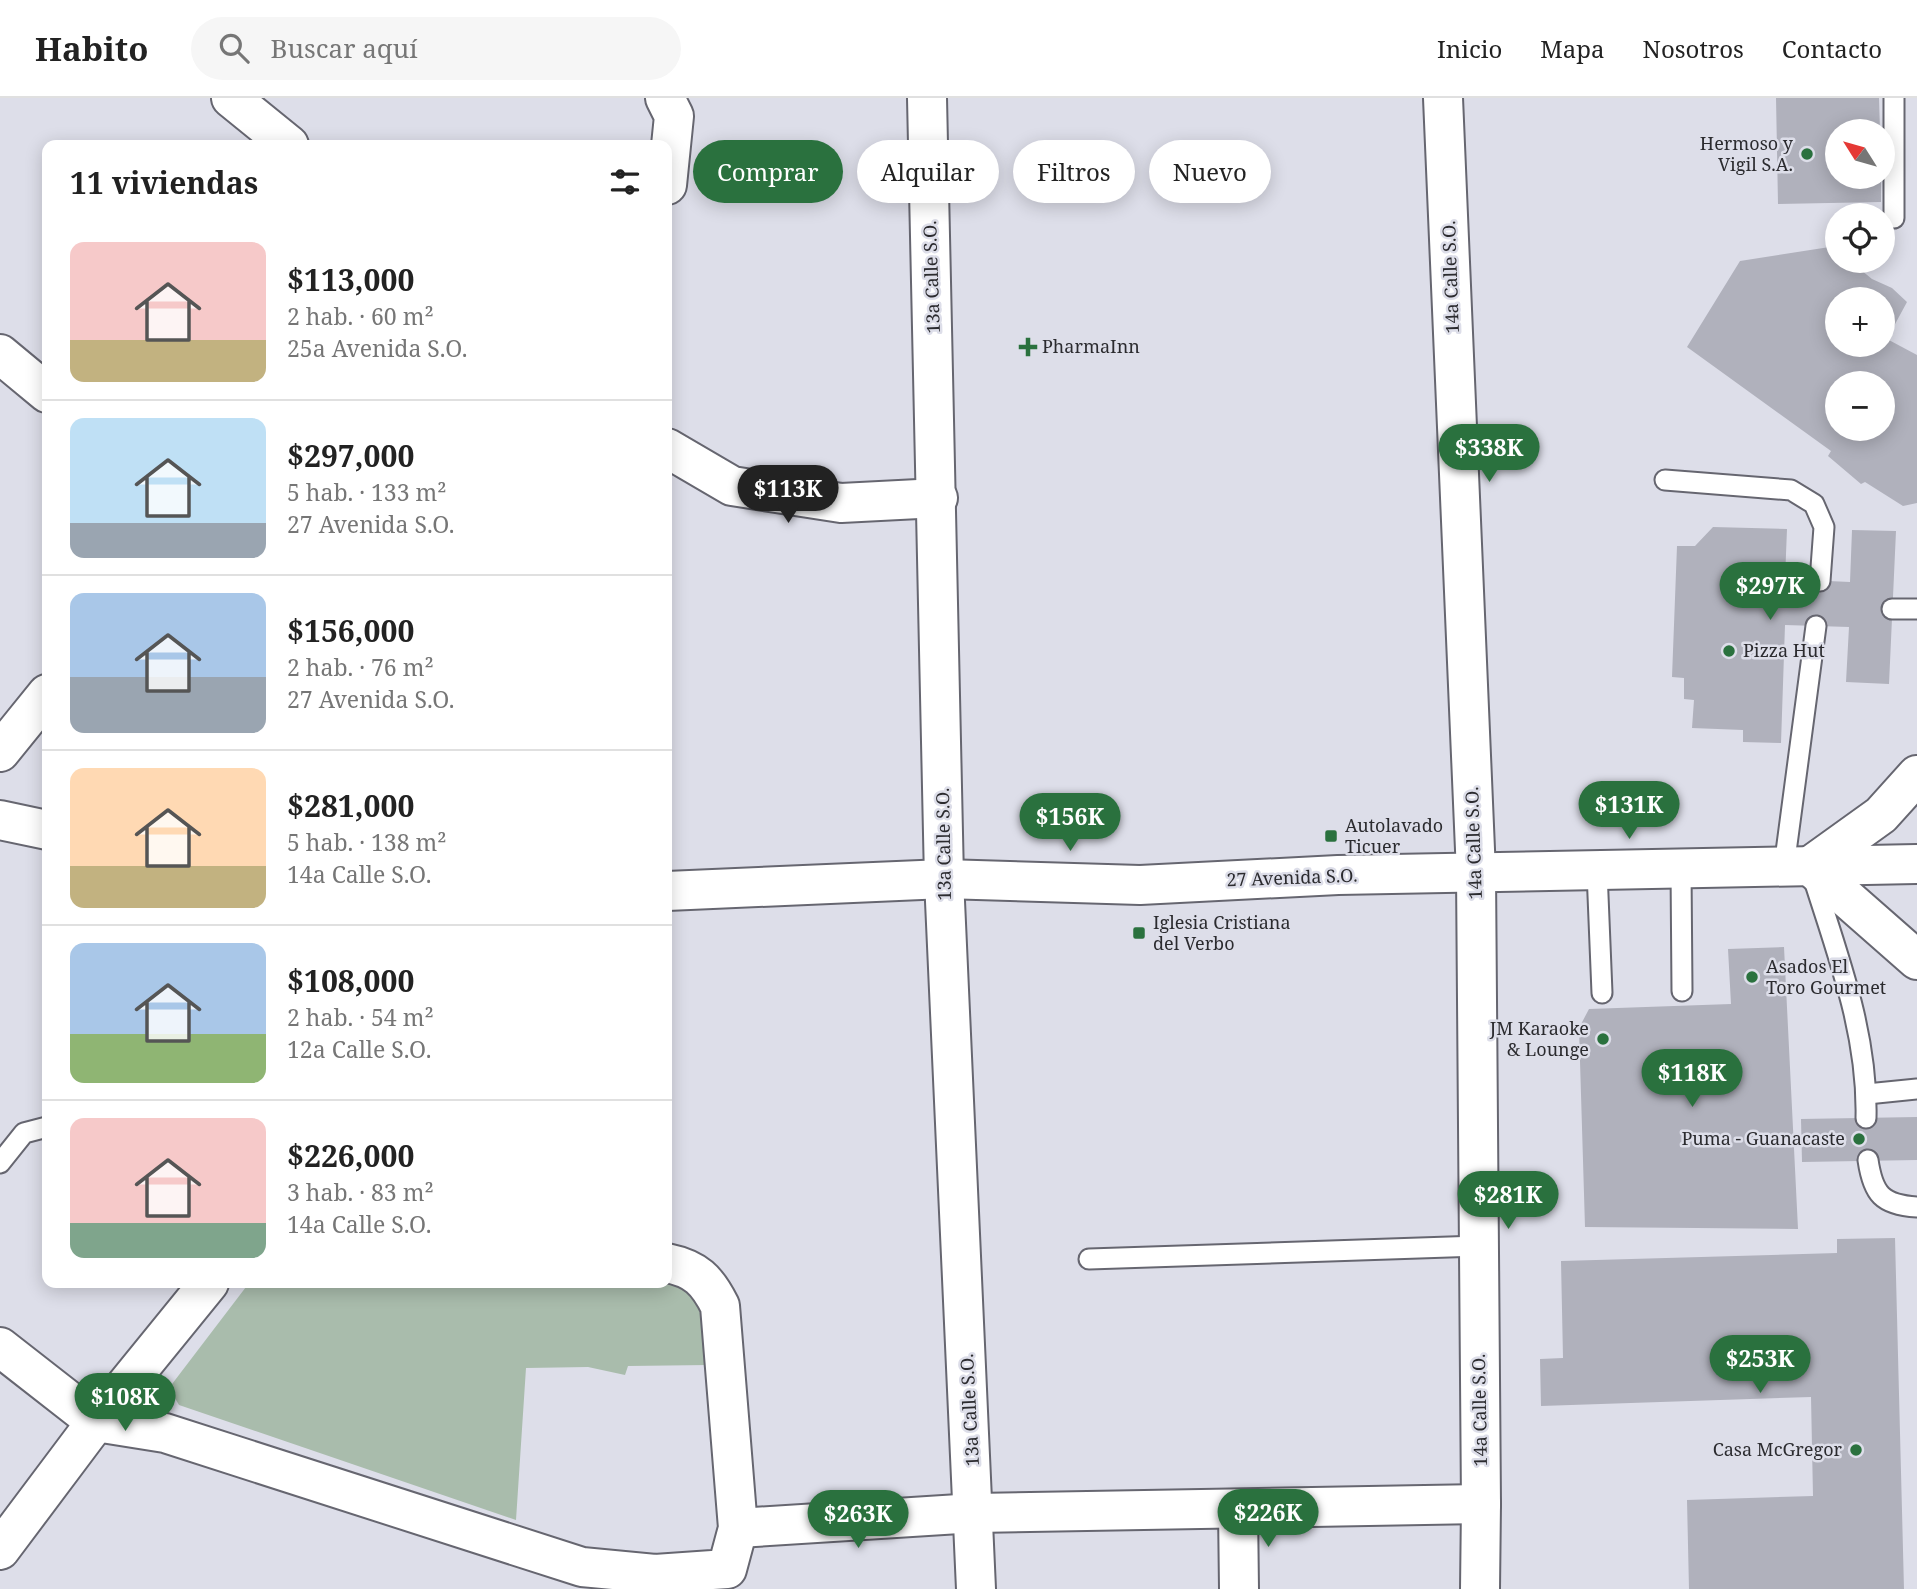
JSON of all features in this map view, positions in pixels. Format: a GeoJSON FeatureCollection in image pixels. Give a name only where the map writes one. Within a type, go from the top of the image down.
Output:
{"type":"FeatureCollection","features":[{"type":"Feature","properties":{"kind":"main road"},"geometry":{"type":"LineString","coordinates":[[231,98],[283,140]]}},
{"type":"Feature","properties":{"kind":"main road"},"geometry":{"type":"LineString","coordinates":[[665,98],[674,116],[672,140]]}},
{"type":"Feature","properties":{"kind":"main road","name":"13a Calle S.O."},"geometry":{"type":"LineString","coordinates":[[927,98],[938,498],[944,879],[975,1513],[976,1589]]}},
{"type":"Feature","properties":{"kind":"main road","name":"14a Calle S.O."},"geometry":{"type":"LineString","coordinates":[[1443,98],[1476,873],[1480,1589]]}},
{"type":"Feature","properties":{"kind":"main road"},"geometry":{"type":"LineString","coordinates":[[0,354],[42,389]]}},
{"type":"Feature","properties":{"kind":"main road"},"geometry":{"type":"LineString","coordinates":[[672,451],[732,486],[841,503],[938,498]]}},
{"type":"Feature","properties":{"kind":"main road"},"geometry":{"type":"LineString","coordinates":[[0,752],[42,700]]}},
{"type":"Feature","properties":{"kind":"main road"},"geometry":{"type":"LineString","coordinates":[[1917,775],[1881,815],[1797,866],[1917,960]]}},
{"type":"Feature","properties":{"kind":"main road"},"geometry":{"type":"LineString","coordinates":[[0,820],[42,829]]}},
{"type":"Feature","properties":{"kind":"main road","name":"27 Avenida S.O."},"geometry":{"type":"LineString","coordinates":[[672,891],[944,879],[1140,885],[1338,875],[1917,864]]}},
{"type":"Feature","properties":{"kind":"main road"},"geometry":{"type":"LineString","coordinates":[[0,1347],[96,1422],[164,1433],[582,1567],[727,1579],[738,1528],[720,1306],[708,1281],[672,1264]]}},
{"type":"Feature","properties":{"kind":"main road"},"geometry":{"type":"LineString","coordinates":[[0,1550],[96,1422],[205,1288]]}},
{"type":"Feature","properties":{"kind":"main road"},"geometry":{"type":"LineString","coordinates":[[738,1528],[975,1513],[1481,1504]]}},
{"type":"Feature","properties":{"kind":"main road"},"geometry":{"type":"LineString","coordinates":[[1238,1509],[1239,1589]]}},
{"type":"Feature","properties":{"kind":"lane"},"geometry":{"type":"LineString","coordinates":[[1894,98],[1894,203]]}},
{"type":"Feature","properties":{"kind":"lane"},"geometry":{"type":"LineString","coordinates":[[1665,480],[1791,490],[1815,504],[1824,527],[1820,580]]}},
{"type":"Feature","properties":{"kind":"lane"},"geometry":{"type":"LineString","coordinates":[[1892,609],[1917,609]]}},
{"type":"Feature","properties":{"kind":"lane"},"geometry":{"type":"LineString","coordinates":[[1816,626],[1797,866],[1856,1014],[1867,1094],[1866,1118]]}},
{"type":"Feature","properties":{"kind":"lane"},"geometry":{"type":"LineString","coordinates":[[1681,869],[1682,991]]}},
{"type":"Feature","properties":{"kind":"lane"},"geometry":{"type":"LineString","coordinates":[[1597,871],[1602,993]]}},
{"type":"Feature","properties":{"kind":"lane"},"geometry":{"type":"LineString","coordinates":[[1867,1094],[1917,1088]]}},
{"type":"Feature","properties":{"kind":"lane"},"geometry":{"type":"LineString","coordinates":[[0,1163],[24,1133],[42,1128]]}},
{"type":"Feature","properties":{"kind":"lane"},"geometry":{"type":"LineString","coordinates":[[1868,1160],[1871,1183],[1882,1198],[1899,1206],[1917,1207]]}},
{"type":"Feature","properties":{"kind":"lane"},"geometry":{"type":"LineString","coordinates":[[1089,1259],[1479,1246]]}},
{"type":"Feature","properties":{"kind":"green space"},"geometry":{"type":"Polygon","coordinates":[[[672,1282],[697,1282],[708,1365],[628,1366],[625,1375],[588,1367],[526,1368],[516,1520],[179,1405],[169,1388],[245,1288],[672,1288],[672,1282]]]}},
{"type":"Feature","properties":{"kind":"building","name":"Hermoso y Vigil S.A."},"geometry":{"type":"Polygon","coordinates":[[[1776,98],[1879,98],[1880,119],[1825,119],[1825,189],[1881,189],[1881,202],[1778,204],[1776,98]]]}},
{"type":"Feature","properties":{"kind":"building"},"geometry":{"type":"Polygon","coordinates":[[[1825,248],[1825,273],[1865,273],[1890,287],[1825,287],[1825,357],[1895,357],[1895,343],[1917,355],[1917,503],[1903,506],[1865,482],[1861,484],[1828,456],[1831,451],[1687,347],[1740,261],[1825,248]]]}},
{"type":"Feature","properties":{"kind":"building"},"geometry":{"type":"Polygon","coordinates":[[[1895,291],[1907,302],[1895,324],[1895,291]]]}},
{"type":"Feature","properties":{"kind":"building","name":"Pizza Hut"},"geometry":{"type":"Polygon","coordinates":[[[1713,527],[1787,529],[1785,579],[1850,582],[1852,530],[1896,531],[1889,684],[1846,682],[1849,627],[1785,625],[1781,743],[1743,742],[1743,730],[1692,728],[1694,700],[1684,699],[1684,678],[1672,677],[1677,546],[1695,546],[1713,527]]]}},
{"type":"Feature","properties":{"kind":"building"},"geometry":{"type":"Polygon","coordinates":[[[1784,947],[1798,1229],[1585,1227],[1579,1028],[1589,1009],[1731,1004],[1728,949],[1784,947]]]}},
{"type":"Feature","properties":{"kind":"building","name":"Puma - Guanacaste"},"geometry":{"type":"Polygon","coordinates":[[[1917,1117],[1917,1160],[1802,1162],[1801,1119],[1917,1117]]]}},
{"type":"Feature","properties":{"kind":"building","name":"Casa McGregor"},"geometry":{"type":"Polygon","coordinates":[[[1895,1238],[1904,1589],[1689,1589],[1687,1500],[1813,1496],[1811,1397],[1541,1406],[1540,1359],[1563,1358],[1561,1261],[1837,1253],[1837,1239],[1895,1238]]]}},
{"type":"Feature","properties":{"kind":"place","name":"Hermoso y Vigil S.A."},"geometry":{"type":"Point","coordinates":[1807,154]}},
{"type":"Feature","properties":{"kind":"place","name":"PharmaInn"},"geometry":{"type":"Point","coordinates":[1028,347]}},
{"type":"Feature","properties":{"kind":"place","name":"Pizza Hut"},"geometry":{"type":"Point","coordinates":[1729,651]}},
{"type":"Feature","properties":{"kind":"place","name":"Autolavado Ticuer"},"geometry":{"type":"Point","coordinates":[1331,836]}},
{"type":"Feature","properties":{"kind":"place","name":"Iglesia Cristiana del Verbo"},"geometry":{"type":"Point","coordinates":[1139,933]}},
{"type":"Feature","properties":{"kind":"place","name":"Asados El Toro Gourmet"},"geometry":{"type":"Point","coordinates":[1752,977]}},
{"type":"Feature","properties":{"kind":"place","name":"JM Karaoke & Lounge"},"geometry":{"type":"Point","coordinates":[1603,1039]}},
{"type":"Feature","properties":{"kind":"place","name":"Puma - Guanacaste"},"geometry":{"type":"Point","coordinates":[1859,1139]}},
{"type":"Feature","properties":{"kind":"place","name":"Casa McGregor"},"geometry":{"type":"Point","coordinates":[1856,1450]}}]}
